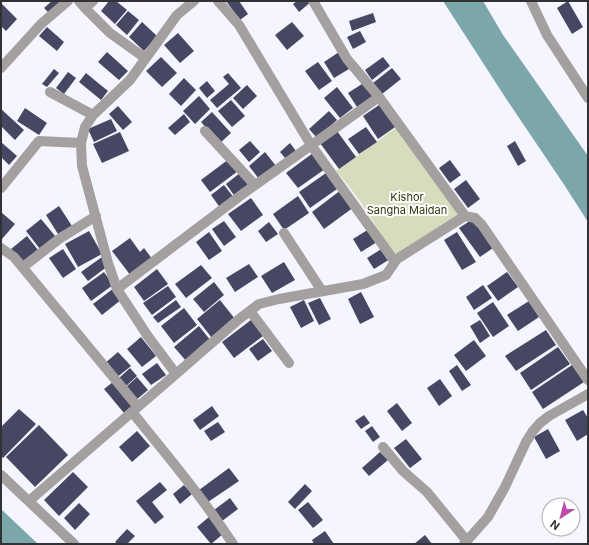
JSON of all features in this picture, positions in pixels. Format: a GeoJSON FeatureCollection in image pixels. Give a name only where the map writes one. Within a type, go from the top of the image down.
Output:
{"type":"FeatureCollection","features":[{"type":"Feature","properties":{"kind":"street"},"geometry":{"type":"LineString","coordinates":[[1,68],[40,24],[68,1]]}},
{"type":"Feature","properties":{"kind":"street"},"geometry":{"type":"LineString","coordinates":[[93,1],[82,4],[110,33],[145,58]]}},
{"type":"Feature","properties":{"kind":"street"},"geometry":{"type":"LineString","coordinates":[[176,374],[147,335],[117,289],[108,263],[82,166],[81,143],[84,127],[93,115],[130,80],[177,15],[194,1]]}},
{"type":"Feature","properties":{"kind":"street"},"geometry":{"type":"LineString","coordinates":[[218,1],[239,25],[312,145],[395,262]]}},
{"type":"Feature","properties":{"kind":"street"},"geometry":{"type":"LineString","coordinates":[[313,1],[347,59],[379,97],[464,216]]}},
{"type":"Feature","properties":{"kind":"street"},"geometry":{"type":"LineString","coordinates":[[531,1],[547,35],[588,98]]}},
{"type":"Feature","properties":{"kind":"street"},"geometry":{"type":"LineString","coordinates":[[50,92],[93,115]]}},
{"type":"Feature","properties":{"kind":"street"},"geometry":{"type":"LineString","coordinates":[[117,289],[255,186],[379,97]]}},
{"type":"Feature","properties":{"kind":"street"},"geometry":{"type":"LineString","coordinates":[[206,131],[255,186]]}},
{"type":"Feature","properties":{"kind":"street"},"geometry":{"type":"LineString","coordinates":[[1,188],[39,141],[81,143]]}},
{"type":"Feature","properties":{"kind":"street"},"geometry":{"type":"LineString","coordinates":[[23,267],[59,239],[96,216]]}},
{"type":"Feature","properties":{"kind":"street"},"geometry":{"type":"LineString","coordinates":[[29,501],[259,304],[363,284],[382,277],[386,275],[397,259],[464,216],[475,218],[482,224],[588,380]]}},
{"type":"Feature","properties":{"kind":"street"},"geometry":{"type":"LineString","coordinates":[[284,233],[322,291]]}},
{"type":"Feature","properties":{"kind":"street"},"geometry":{"type":"LineString","coordinates":[[1,248],[14,257],[23,267],[135,410],[233,544]]}},
{"type":"Feature","properties":{"kind":"street"},"geometry":{"type":"LineString","coordinates":[[250,311],[289,363]]}},
{"type":"Feature","properties":{"kind":"street"},"geometry":{"type":"LineString","coordinates":[[383,447],[403,470],[427,492],[465,542],[488,516],[505,487],[526,442],[540,422],[588,394]]}},
{"type":"Feature","properties":{"kind":"street"},"geometry":{"type":"LineString","coordinates":[[1,475],[74,544]]}},
{"type":"Feature","properties":{"kind":"green space","name":"Kishor Sangha Maidan"},"geometry":{"type":"Polygon","coordinates":[[[397,127],[463,215],[396,258],[361,202],[336,171],[397,127]]]}},
{"type":"Feature","properties":{"kind":"water"},"geometry":{"type":"Polygon","coordinates":[[[443,1],[483,1],[503,35],[588,156],[588,222],[505,97],[443,1]]]}},
{"type":"Feature","properties":{"kind":"water"},"geometry":{"type":"Polygon","coordinates":[[[1,509],[38,544],[1,544],[1,509]]]}},
{"type":"Feature","properties":{"kind":"building"},"geometry":{"type":"Polygon","coordinates":[[[52,1],[59,1],[62,4],[50,14],[44,8],[52,1]]]}},
{"type":"Feature","properties":{"kind":"building"},"geometry":{"type":"Polygon","coordinates":[[[109,1],[116,1],[127,10],[115,24],[101,11],[109,1]]]}},
{"type":"Feature","properties":{"kind":"building"},"geometry":{"type":"Polygon","coordinates":[[[226,1],[239,1],[248,14],[240,20],[226,1]]]}},
{"type":"Feature","properties":{"kind":"building"},"geometry":{"type":"Polygon","coordinates":[[[297,1],[312,1],[299,12],[293,4],[297,1]]]}},
{"type":"Feature","properties":{"kind":"building"},"geometry":{"type":"Polygon","coordinates":[[[568,1],[583,27],[572,34],[557,8],[568,1]]]}},
{"type":"Feature","properties":{"kind":"building"},"geometry":{"type":"Polygon","coordinates":[[[1,3],[17,19],[6,31],[1,26],[1,3]]]}},
{"type":"Feature","properties":{"kind":"building"},"geometry":{"type":"Polygon","coordinates":[[[128,11],[139,20],[127,35],[116,25],[128,11]]]}},
{"type":"Feature","properties":{"kind":"building"},"geometry":{"type":"Polygon","coordinates":[[[373,13],[376,22],[352,31],[349,21],[373,13]]]}},
{"type":"Feature","properties":{"kind":"building"},"geometry":{"type":"Polygon","coordinates":[[[142,22],[157,36],[144,51],[129,37],[142,22]]]}},
{"type":"Feature","properties":{"kind":"building"},"geometry":{"type":"Polygon","coordinates":[[[292,22],[304,36],[287,50],[275,35],[292,22]]]}},
{"type":"Feature","properties":{"kind":"building"},"geometry":{"type":"Polygon","coordinates":[[[47,27],[64,42],[57,51],[39,36],[47,27]]]}},
{"type":"Feature","properties":{"kind":"building"},"geometry":{"type":"Polygon","coordinates":[[[360,31],[366,42],[353,49],[347,37],[360,31]]]}},
{"type":"Feature","properties":{"kind":"building"},"geometry":{"type":"Polygon","coordinates":[[[178,33],[194,51],[180,63],[164,45],[178,33]]]}},
{"type":"Feature","properties":{"kind":"building"},"geometry":{"type":"Polygon","coordinates":[[[107,52],[128,71],[119,80],[98,62],[107,52]]]}},
{"type":"Feature","properties":{"kind":"building"},"geometry":{"type":"Polygon","coordinates":[[[339,52],[349,69],[334,78],[324,62],[339,52]]]}},
{"type":"Feature","properties":{"kind":"building"},"geometry":{"type":"Polygon","coordinates":[[[161,57],[177,73],[162,87],[146,71],[161,57]]]}},
{"type":"Feature","properties":{"kind":"building"},"geometry":{"type":"Polygon","coordinates":[[[383,57],[390,66],[372,80],[365,70],[383,57]]]}},
{"type":"Feature","properties":{"kind":"building"},"geometry":{"type":"Polygon","coordinates":[[[318,62],[332,81],[319,90],[305,71],[318,62]]]}},
{"type":"Feature","properties":{"kind":"building"},"geometry":{"type":"Polygon","coordinates":[[[392,68],[401,79],[382,94],[373,83],[392,68]]]}},
{"type":"Feature","properties":{"kind":"building"},"geometry":{"type":"Polygon","coordinates":[[[54,69],[59,73],[47,87],[42,84],[54,69]]]}},
{"type":"Feature","properties":{"kind":"building"},"geometry":{"type":"Polygon","coordinates":[[[68,72],[76,78],[64,94],[56,88],[68,72]]]}},
{"type":"Feature","properties":{"kind":"building"},"geometry":{"type":"Polygon","coordinates":[[[86,73],[108,91],[101,100],[79,82],[86,73]]]}},
{"type":"Feature","properties":{"kind":"building"},"geometry":{"type":"Polygon","coordinates":[[[228,73],[241,88],[217,108],[210,100],[229,84],[223,77],[228,73]]]}},
{"type":"Feature","properties":{"kind":"building"},"geometry":{"type":"Polygon","coordinates":[[[184,78],[196,90],[181,106],[169,94],[184,78]]]}},
{"type":"Feature","properties":{"kind":"building"},"geometry":{"type":"Polygon","coordinates":[[[207,81],[215,91],[207,98],[199,88],[207,81]]]}},
{"type":"Feature","properties":{"kind":"building"},"geometry":{"type":"Polygon","coordinates":[[[365,82],[374,96],[357,107],[348,93],[365,82]]]}},
{"type":"Feature","properties":{"kind":"building"},"geometry":{"type":"Polygon","coordinates":[[[247,85],[257,96],[243,109],[233,98],[247,85]]]}},
{"type":"Feature","properties":{"kind":"building"},"geometry":{"type":"Polygon","coordinates":[[[337,87],[353,108],[340,118],[324,98],[337,87]]]}},
{"type":"Feature","properties":{"kind":"building"},"geometry":{"type":"Polygon","coordinates":[[[199,96],[210,109],[195,124],[183,111],[199,96]]]}},
{"type":"Feature","properties":{"kind":"building"},"geometry":{"type":"Polygon","coordinates":[[[231,100],[245,116],[232,127],[218,111],[231,100]]]}},
{"type":"Feature","properties":{"kind":"building"},"geometry":{"type":"Polygon","coordinates":[[[382,103],[398,125],[378,139],[363,116],[382,103]]]}},
{"type":"Feature","properties":{"kind":"building"},"geometry":{"type":"Polygon","coordinates":[[[118,106],[132,122],[123,130],[109,114],[118,106]]]}},
{"type":"Feature","properties":{"kind":"building"},"geometry":{"type":"Polygon","coordinates":[[[25,108],[47,123],[39,135],[17,121],[25,108]]]}},
{"type":"Feature","properties":{"kind":"building"},"geometry":{"type":"Polygon","coordinates":[[[1,109],[24,130],[15,140],[1,126],[1,109]]]}},
{"type":"Feature","properties":{"kind":"building"},"geometry":{"type":"Polygon","coordinates":[[[329,111],[337,120],[317,138],[309,129],[329,111]]]}},
{"type":"Feature","properties":{"kind":"building"},"geometry":{"type":"Polygon","coordinates":[[[212,112],[231,133],[220,143],[201,122],[212,112]]]}},
{"type":"Feature","properties":{"kind":"building"},"geometry":{"type":"Polygon","coordinates":[[[184,114],[190,122],[175,135],[168,128],[184,114]]]}},
{"type":"Feature","properties":{"kind":"building"},"geometry":{"type":"Polygon","coordinates":[[[111,119],[117,131],[94,142],[88,129],[111,119]]]}},
{"type":"Feature","properties":{"kind":"building"},"geometry":{"type":"Polygon","coordinates":[[[366,127],[377,142],[359,154],[348,139],[366,127]]]}},
{"type":"Feature","properties":{"kind":"building"},"geometry":{"type":"Polygon","coordinates":[[[337,131],[356,157],[339,169],[320,143],[337,131]]]}},
{"type":"Feature","properties":{"kind":"building"},"geometry":{"type":"Polygon","coordinates":[[[120,132],[129,151],[102,163],[93,144],[120,132]]]}},
{"type":"Feature","properties":{"kind":"building"},"geometry":{"type":"Polygon","coordinates":[[[250,141],[260,152],[249,162],[239,150],[250,141]]]}},
{"type":"Feature","properties":{"kind":"building"},"geometry":{"type":"Polygon","coordinates":[[[515,141],[526,161],[518,166],[507,146],[515,141]]]}},
{"type":"Feature","properties":{"kind":"building"},"geometry":{"type":"Polygon","coordinates":[[[1,142],[17,156],[9,165],[1,157],[1,142]]]}},
{"type":"Feature","properties":{"kind":"building"},"geometry":{"type":"Polygon","coordinates":[[[290,143],[296,151],[286,159],[280,152],[290,143]]]}},
{"type":"Feature","properties":{"kind":"building"},"geometry":{"type":"Polygon","coordinates":[[[265,152],[276,166],[259,179],[249,166],[265,152]]]}},
{"type":"Feature","properties":{"kind":"building"},"geometry":{"type":"Polygon","coordinates":[[[313,153],[325,169],[298,188],[286,173],[313,153]]]}},
{"type":"Feature","properties":{"kind":"building"},"geometry":{"type":"Polygon","coordinates":[[[229,159],[238,171],[210,192],[201,180],[229,159]]]}},
{"type":"Feature","properties":{"kind":"building"},"geometry":{"type":"Polygon","coordinates":[[[450,160],[461,175],[450,183],[439,168],[450,160]]]}},
{"type":"Feature","properties":{"kind":"building"},"geometry":{"type":"Polygon","coordinates":[[[240,173],[250,188],[236,198],[226,184],[240,173]]]}},
{"type":"Feature","properties":{"kind":"building"},"geometry":{"type":"Polygon","coordinates":[[[326,173],[337,189],[310,208],[299,192],[326,173]]]}},
{"type":"Feature","properties":{"kind":"building"},"geometry":{"type":"Polygon","coordinates":[[[466,180],[480,199],[468,208],[454,189],[466,180]]]}},
{"type":"Feature","properties":{"kind":"building"},"geometry":{"type":"Polygon","coordinates":[[[224,185],[235,199],[221,209],[211,195],[224,185]]]}},
{"type":"Feature","properties":{"kind":"building"},"geometry":{"type":"Polygon","coordinates":[[[341,190],[354,207],[324,229],[312,212],[341,190]]]}},
{"type":"Feature","properties":{"kind":"building"},"geometry":{"type":"Polygon","coordinates":[[[298,196],[309,213],[284,230],[273,214],[298,196]]]}},
{"type":"Feature","properties":{"kind":"building"},"geometry":{"type":"Polygon","coordinates":[[[251,198],[263,215],[241,231],[228,214],[251,198]]]}},
{"type":"Feature","properties":{"kind":"building"},"geometry":{"type":"Polygon","coordinates":[[[59,206],[72,226],[58,234],[46,215],[59,206]]]}},
{"type":"Feature","properties":{"kind":"building"},"geometry":{"type":"Polygon","coordinates":[[[1,212],[15,224],[2,239],[1,238],[1,212]]]}},
{"type":"Feature","properties":{"kind":"building"},"geometry":{"type":"Polygon","coordinates":[[[41,219],[56,237],[40,249],[26,231],[41,219]]]}},
{"type":"Feature","properties":{"kind":"building"},"geometry":{"type":"Polygon","coordinates":[[[473,219],[493,248],[480,257],[459,228],[473,219]]]}},
{"type":"Feature","properties":{"kind":"building"},"geometry":{"type":"Polygon","coordinates":[[[224,221],[236,237],[224,246],[212,229],[224,221]]]}},
{"type":"Feature","properties":{"kind":"building"},"geometry":{"type":"Polygon","coordinates":[[[269,222],[278,234],[266,242],[258,231],[269,222]]]}},
{"type":"Feature","properties":{"kind":"building"},"geometry":{"type":"Polygon","coordinates":[[[369,229],[377,242],[361,252],[353,239],[369,229]]]}},
{"type":"Feature","properties":{"kind":"building"},"geometry":{"type":"Polygon","coordinates":[[[89,231],[102,254],[78,267],[65,244],[89,231]]]}},
{"type":"Feature","properties":{"kind":"building"},"geometry":{"type":"Polygon","coordinates":[[[209,232],[222,251],[209,260],[196,242],[209,232]]]}},
{"type":"Feature","properties":{"kind":"building"},"geometry":{"type":"Polygon","coordinates":[[[457,232],[476,262],[462,270],[444,240],[457,232]]]}},
{"type":"Feature","properties":{"kind":"building"},"geometry":{"type":"Polygon","coordinates":[[[27,236],[38,250],[22,263],[11,249],[27,236]]]}},
{"type":"Feature","properties":{"kind":"building"},"geometry":{"type":"Polygon","coordinates":[[[130,238],[140,252],[144,248],[153,260],[131,276],[112,251],[130,238]]]}},
{"type":"Feature","properties":{"kind":"building"},"geometry":{"type":"Polygon","coordinates":[[[383,248],[390,259],[374,269],[367,258],[383,248]]]}},
{"type":"Feature","properties":{"kind":"building"},"geometry":{"type":"Polygon","coordinates":[[[63,249],[76,269],[63,278],[49,258],[63,249]]]}},
{"type":"Feature","properties":{"kind":"building"},"geometry":{"type":"Polygon","coordinates":[[[102,257],[108,266],[88,281],[81,272],[102,257]]]}},
{"type":"Feature","properties":{"kind":"building"},"geometry":{"type":"Polygon","coordinates":[[[284,262],[295,280],[272,293],[261,276],[284,262]]]}},
{"type":"Feature","properties":{"kind":"building"},"geometry":{"type":"Polygon","coordinates":[[[249,264],[258,277],[235,292],[226,278],[249,264]]]}},
{"type":"Feature","properties":{"kind":"building"},"geometry":{"type":"Polygon","coordinates":[[[201,265],[212,278],[186,298],[175,284],[201,265]]]}},
{"type":"Feature","properties":{"kind":"building"},"geometry":{"type":"Polygon","coordinates":[[[157,269],[168,284],[144,301],[134,287],[157,269]]]}},
{"type":"Feature","properties":{"kind":"building"},"geometry":{"type":"Polygon","coordinates":[[[104,272],[113,285],[91,301],[82,288],[104,272]]]}},
{"type":"Feature","properties":{"kind":"building"},"geometry":{"type":"Polygon","coordinates":[[[507,272],[518,287],[498,301],[487,286],[507,272]]]}},
{"type":"Feature","properties":{"kind":"building"},"geometry":{"type":"Polygon","coordinates":[[[214,282],[224,295],[204,312],[193,299],[214,282]]]}},
{"type":"Feature","properties":{"kind":"building"},"geometry":{"type":"Polygon","coordinates":[[[483,285],[492,298],[474,310],[466,297],[483,285]]]}},
{"type":"Feature","properties":{"kind":"building"},"geometry":{"type":"Polygon","coordinates":[[[168,286],[176,297],[152,315],[143,303],[168,286]]]}},
{"type":"Feature","properties":{"kind":"building"},"geometry":{"type":"Polygon","coordinates":[[[114,288],[122,299],[102,315],[93,304],[114,288]]]}},
{"type":"Feature","properties":{"kind":"building"},"geometry":{"type":"Polygon","coordinates":[[[361,292],[374,317],[360,324],[348,299],[361,292]]]}},
{"type":"Feature","properties":{"kind":"building"},"geometry":{"type":"Polygon","coordinates":[[[320,298],[331,319],[319,325],[308,303],[320,298]]]}},
{"type":"Feature","properties":{"kind":"building"},"geometry":{"type":"Polygon","coordinates":[[[176,300],[181,307],[158,323],[153,317],[176,300]]]}},
{"type":"Feature","properties":{"kind":"building"},"geometry":{"type":"Polygon","coordinates":[[[220,300],[235,319],[212,338],[197,319],[220,300]]]}},
{"type":"Feature","properties":{"kind":"building"},"geometry":{"type":"Polygon","coordinates":[[[304,300],[314,321],[301,328],[290,307],[304,300]]]}},
{"type":"Feature","properties":{"kind":"building"},"geometry":{"type":"Polygon","coordinates":[[[529,301],[539,317],[518,331],[507,315],[529,301]]]}},
{"type":"Feature","properties":{"kind":"building"},"geometry":{"type":"Polygon","coordinates":[[[493,302],[509,326],[493,337],[477,313],[493,302]]]}},
{"type":"Feature","properties":{"kind":"building"},"geometry":{"type":"Polygon","coordinates":[[[184,308],[197,325],[174,343],[161,326],[184,308]]]}},
{"type":"Feature","properties":{"kind":"building"},"geometry":{"type":"Polygon","coordinates":[[[251,320],[263,336],[234,358],[222,342],[251,320]]]}},
{"type":"Feature","properties":{"kind":"building"},"geometry":{"type":"Polygon","coordinates":[[[480,320],[490,336],[480,343],[470,326],[480,320]]]}},
{"type":"Feature","properties":{"kind":"building"},"geometry":{"type":"Polygon","coordinates":[[[199,326],[211,341],[187,362],[174,347],[199,326]]]}},
{"type":"Feature","properties":{"kind":"building"},"geometry":{"type":"Polygon","coordinates":[[[546,330],[556,345],[516,371],[505,356],[546,330]]]}},
{"type":"Feature","properties":{"kind":"building"},"geometry":{"type":"Polygon","coordinates":[[[141,337],[156,356],[142,367],[127,349],[141,337]]]}},
{"type":"Feature","properties":{"kind":"building"},"geometry":{"type":"Polygon","coordinates":[[[263,339],[272,351],[258,361],[249,349],[263,339]]]}},
{"type":"Feature","properties":{"kind":"building"},"geometry":{"type":"Polygon","coordinates":[[[474,340],[486,356],[466,371],[454,355],[474,340]]]}},
{"type":"Feature","properties":{"kind":"building"},"geometry":{"type":"Polygon","coordinates":[[[558,347],[570,364],[531,390],[520,373],[558,347]]]}},
{"type":"Feature","properties":{"kind":"building"},"geometry":{"type":"Polygon","coordinates":[[[118,352],[131,366],[116,378],[104,364],[118,352]]]}},
{"type":"Feature","properties":{"kind":"building"},"geometry":{"type":"Polygon","coordinates":[[[157,363],[166,375],[151,385],[142,374],[157,363]]]}},
{"type":"Feature","properties":{"kind":"building"},"geometry":{"type":"Polygon","coordinates":[[[457,365],[471,385],[462,391],[449,371],[457,365]]]}},
{"type":"Feature","properties":{"kind":"building"},"geometry":{"type":"Polygon","coordinates":[[[572,365],[584,382],[543,409],[532,392],[572,365]]]}},
{"type":"Feature","properties":{"kind":"building"},"geometry":{"type":"Polygon","coordinates":[[[130,368],[137,376],[125,387],[118,379],[130,368]]]}},
{"type":"Feature","properties":{"kind":"building"},"geometry":{"type":"Polygon","coordinates":[[[137,377],[148,390],[136,400],[125,388],[137,377]]]}},
{"type":"Feature","properties":{"kind":"building"},"geometry":{"type":"Polygon","coordinates":[[[440,379],[452,396],[439,406],[427,388],[440,379]]]}},
{"type":"Feature","properties":{"kind":"building"},"geometry":{"type":"Polygon","coordinates":[[[113,382],[133,405],[124,413],[104,389],[113,382]]]}},
{"type":"Feature","properties":{"kind":"building"},"geometry":{"type":"Polygon","coordinates":[[[397,403],[412,423],[402,431],[387,411],[397,403]]]}},
{"type":"Feature","properties":{"kind":"building"},"geometry":{"type":"Polygon","coordinates":[[[212,406],[219,416],[200,430],[193,420],[212,406]]]}},
{"type":"Feature","properties":{"kind":"building"},"geometry":{"type":"Polygon","coordinates":[[[19,409],[36,424],[3,458],[1,456],[1,427],[19,409]]]}},
{"type":"Feature","properties":{"kind":"building"},"geometry":{"type":"Polygon","coordinates":[[[583,410],[588,418],[588,434],[577,441],[565,420],[583,410]]]}},
{"type":"Feature","properties":{"kind":"building"},"geometry":{"type":"Polygon","coordinates":[[[364,415],[370,423],[361,429],[355,421],[364,415]]]}},
{"type":"Feature","properties":{"kind":"building"},"geometry":{"type":"Polygon","coordinates":[[[218,422],[225,432],[211,441],[204,431],[218,422]]]}},
{"type":"Feature","properties":{"kind":"building"},"geometry":{"type":"Polygon","coordinates":[[[39,425],[68,455],[35,487],[6,457],[39,425]]]}},
{"type":"Feature","properties":{"kind":"building"},"geometry":{"type":"Polygon","coordinates":[[[372,426],[380,437],[373,442],[365,431],[372,426]]]}},
{"type":"Feature","properties":{"kind":"building"},"geometry":{"type":"Polygon","coordinates":[[[548,429],[560,451],[546,459],[534,437],[548,429]]]}},
{"type":"Feature","properties":{"kind":"building"},"geometry":{"type":"Polygon","coordinates":[[[137,431],[150,446],[132,462],[119,447],[137,431]]]}},
{"type":"Feature","properties":{"kind":"building"},"geometry":{"type":"Polygon","coordinates":[[[406,439],[422,459],[410,468],[394,448],[406,439]]]}},
{"type":"Feature","properties":{"kind":"building"},"geometry":{"type":"Polygon","coordinates":[[[380,452],[388,460],[369,476],[362,468],[380,452]]]}},
{"type":"Feature","properties":{"kind":"building"},"geometry":{"type":"Polygon","coordinates":[[[229,468],[239,481],[208,502],[199,490],[229,468]]]}},
{"type":"Feature","properties":{"kind":"building"},"geometry":{"type":"Polygon","coordinates":[[[73,472],[88,487],[59,516],[44,500],[73,472]]]}},
{"type":"Feature","properties":{"kind":"building"},"geometry":{"type":"Polygon","coordinates":[[[160,482],[167,490],[152,502],[164,517],[155,524],[136,501],[160,482]]]}},
{"type":"Feature","properties":{"kind":"building"},"geometry":{"type":"Polygon","coordinates":[[[305,484],[312,491],[295,509],[288,502],[305,484]]]}},
{"type":"Feature","properties":{"kind":"building"},"geometry":{"type":"Polygon","coordinates":[[[184,485],[192,494],[180,504],[173,494],[184,485]]]}},
{"type":"Feature","properties":{"kind":"building"},"geometry":{"type":"Polygon","coordinates":[[[230,498],[238,509],[222,521],[214,510],[230,498]]]}},
{"type":"Feature","properties":{"kind":"building"},"geometry":{"type":"Polygon","coordinates":[[[308,502],[323,520],[313,528],[298,510],[308,502]]]}},
{"type":"Feature","properties":{"kind":"building"},"geometry":{"type":"Polygon","coordinates":[[[79,503],[90,514],[75,530],[64,518],[79,503]]]}},
{"type":"Feature","properties":{"kind":"building"},"geometry":{"type":"Polygon","coordinates":[[[209,517],[223,534],[211,544],[197,527],[209,517]]]}},
{"type":"Feature","properties":{"kind":"building"},"geometry":{"type":"Polygon","coordinates":[[[127,529],[135,536],[127,544],[118,544],[115,542],[127,529]]]}},
{"type":"Feature","properties":{"kind":"building"},"geometry":{"type":"Polygon","coordinates":[[[325,531],[334,544],[314,544],[312,540],[325,531]]]}},
{"type":"Feature","properties":{"kind":"building"},"geometry":{"type":"Polygon","coordinates":[[[425,535],[432,544],[414,544],[425,535]]]}}]}
